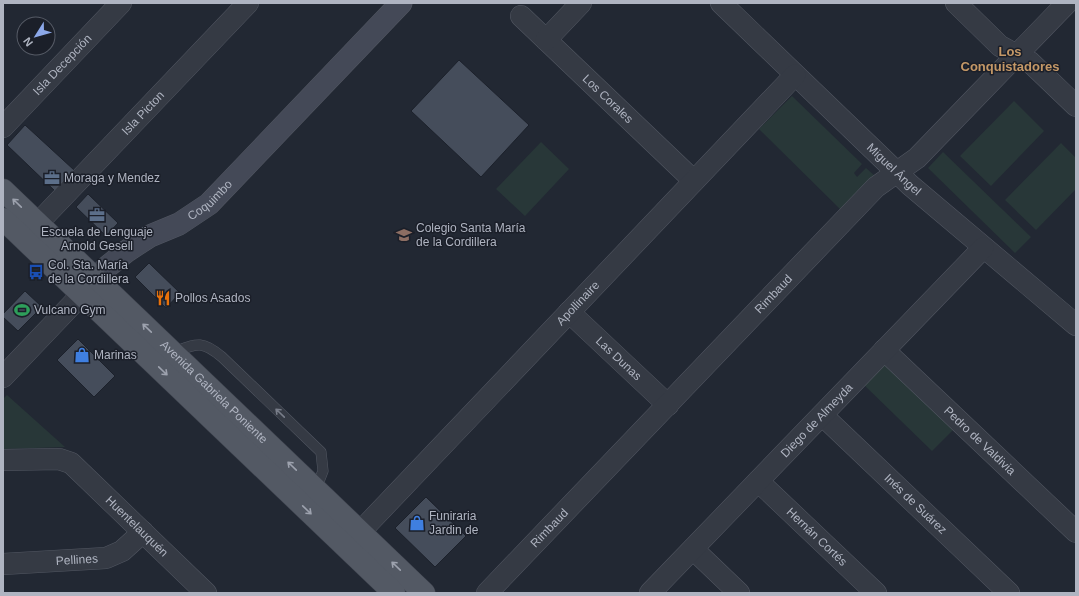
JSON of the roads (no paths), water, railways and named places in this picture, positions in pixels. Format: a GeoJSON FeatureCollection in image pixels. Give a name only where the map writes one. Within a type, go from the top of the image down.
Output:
{"type":"FeatureCollection","features":[{"type":"Feature","properties":{"kind":"main road","name":"Avenida Gabriela Poniente"},"geometry":{"type":"LineString","coordinates":[[3,190],[38,224],[89,287],[394,593]]}},
{"type":"Feature","properties":{"kind":"main road","name":"Avenida Gabriela Poniente"},"geometry":{"type":"LineString","coordinates":[[3,219],[172,352],[424,593]]}},
{"type":"Feature","properties":{"kind":"street","name":"Isla Decepción"},"geometry":{"type":"LineString","coordinates":[[3,127],[121,3]]}},
{"type":"Feature","properties":{"kind":"street","name":"Isla Picton"},"geometry":{"type":"LineString","coordinates":[[38,224],[248,3]]}},
{"type":"Feature","properties":{"kind":"street","name":"Coquimbo"},"geometry":{"type":"LineString","coordinates":[[3,377],[117,258],[137,244],[179,224],[209,204],[401,3]]}},
{"type":"Feature","properties":{"kind":"street"},"geometry":{"type":"LineString","coordinates":[[546,40],[581,3]]}},
{"type":"Feature","properties":{"kind":"street","name":"Miguel Ángel"},"geometry":{"type":"LineString","coordinates":[[721,3],[943,215],[1076,325]]}},
{"type":"Feature","properties":{"kind":"street"},"geometry":{"type":"LineString","coordinates":[[956,3],[1000,46],[1030,62],[1076,106]]}},
{"type":"Feature","properties":{"kind":"street","name":"Rimbaud"},"geometry":{"type":"LineString","coordinates":[[487,593],[876,188],[916,158],[1067,3]]}},
{"type":"Feature","properties":{"kind":"street","name":"Los Corales"},"geometry":{"type":"LineString","coordinates":[[521,16],[694,181]]}},
{"type":"Feature","properties":{"kind":"street","name":"Apollinaire"},"geometry":{"type":"LineString","coordinates":[[360,532],[795,75]]}},
{"type":"Feature","properties":{"kind":"street","name":"Diego de Almeyda"},"geometry":{"type":"LineString","coordinates":[[650,593],[983,248]]}},
{"type":"Feature","properties":{"kind":"street","name":"Las Dunas"},"geometry":{"type":"LineString","coordinates":[[569,312],[668,405]]}},
{"type":"Feature","properties":{"kind":"street","name":"Pedro de Valdivia"},"geometry":{"type":"LineString","coordinates":[[884,350],[1076,532]]}},
{"type":"Feature","properties":{"kind":"street","name":"Inés de Suárez"},"geometry":{"type":"LineString","coordinates":[[822,415],[1009,593]]}},
{"type":"Feature","properties":{"kind":"street","name":"Huentelauquén"},"geometry":{"type":"LineString","coordinates":[[3,460],[67,461],[206,593]]}},
{"type":"Feature","properties":{"kind":"street","name":"Hernán Cortés"},"geometry":{"type":"LineString","coordinates":[[758,481],[876,593]]}},
{"type":"Feature","properties":{"kind":"street","name":"Pellines"},"geometry":{"type":"LineString","coordinates":[[3,564],[106,558],[122,551],[143,532]]}},
{"type":"Feature","properties":{"kind":"street"},"geometry":{"type":"LineString","coordinates":[[693,549],[739,593]]}},
{"type":"Feature","properties":{"kind":"lane"},"geometry":{"type":"LineString","coordinates":[[172,352],[197,344],[210,347],[222,357],[320,452],[323,471],[316,489]]}},
{"type":"Feature","properties":{"kind":"place","name":"Moraga y Mendez"},"geometry":{"type":"Point","coordinates":[52,178]}},
{"type":"Feature","properties":{"kind":"place","name":"Escuela de Lenguaje Arnold Gesell"},"geometry":{"type":"Point","coordinates":[97,215]}},
{"type":"Feature","properties":{"kind":"place","name":"Colegio Santa María de la Cordillera"},"geometry":{"type":"Point","coordinates":[404,235]}},
{"type":"Feature","properties":{"kind":"place","name":"Col. Sta. María de la Cordillera"},"geometry":{"type":"Point","coordinates":[36,272]}},
{"type":"Feature","properties":{"kind":"place","name":"Pollos Asados"},"geometry":{"type":"Point","coordinates":[163,298]}},
{"type":"Feature","properties":{"kind":"place","name":"Vulcano Gym"},"geometry":{"type":"Point","coordinates":[22,310]}},
{"type":"Feature","properties":{"kind":"place","name":"Marinas"},"geometry":{"type":"Point","coordinates":[82,355]}},
{"type":"Feature","properties":{"kind":"place","name":"Funiraria Jardin de"},"geometry":{"type":"Point","coordinates":[417,523]}},
{"type":"Feature","properties":{"kind":"district","name":"Los Conquistadores"},"geometry":{"type":"Point","coordinates":[1010,58]}}]}
